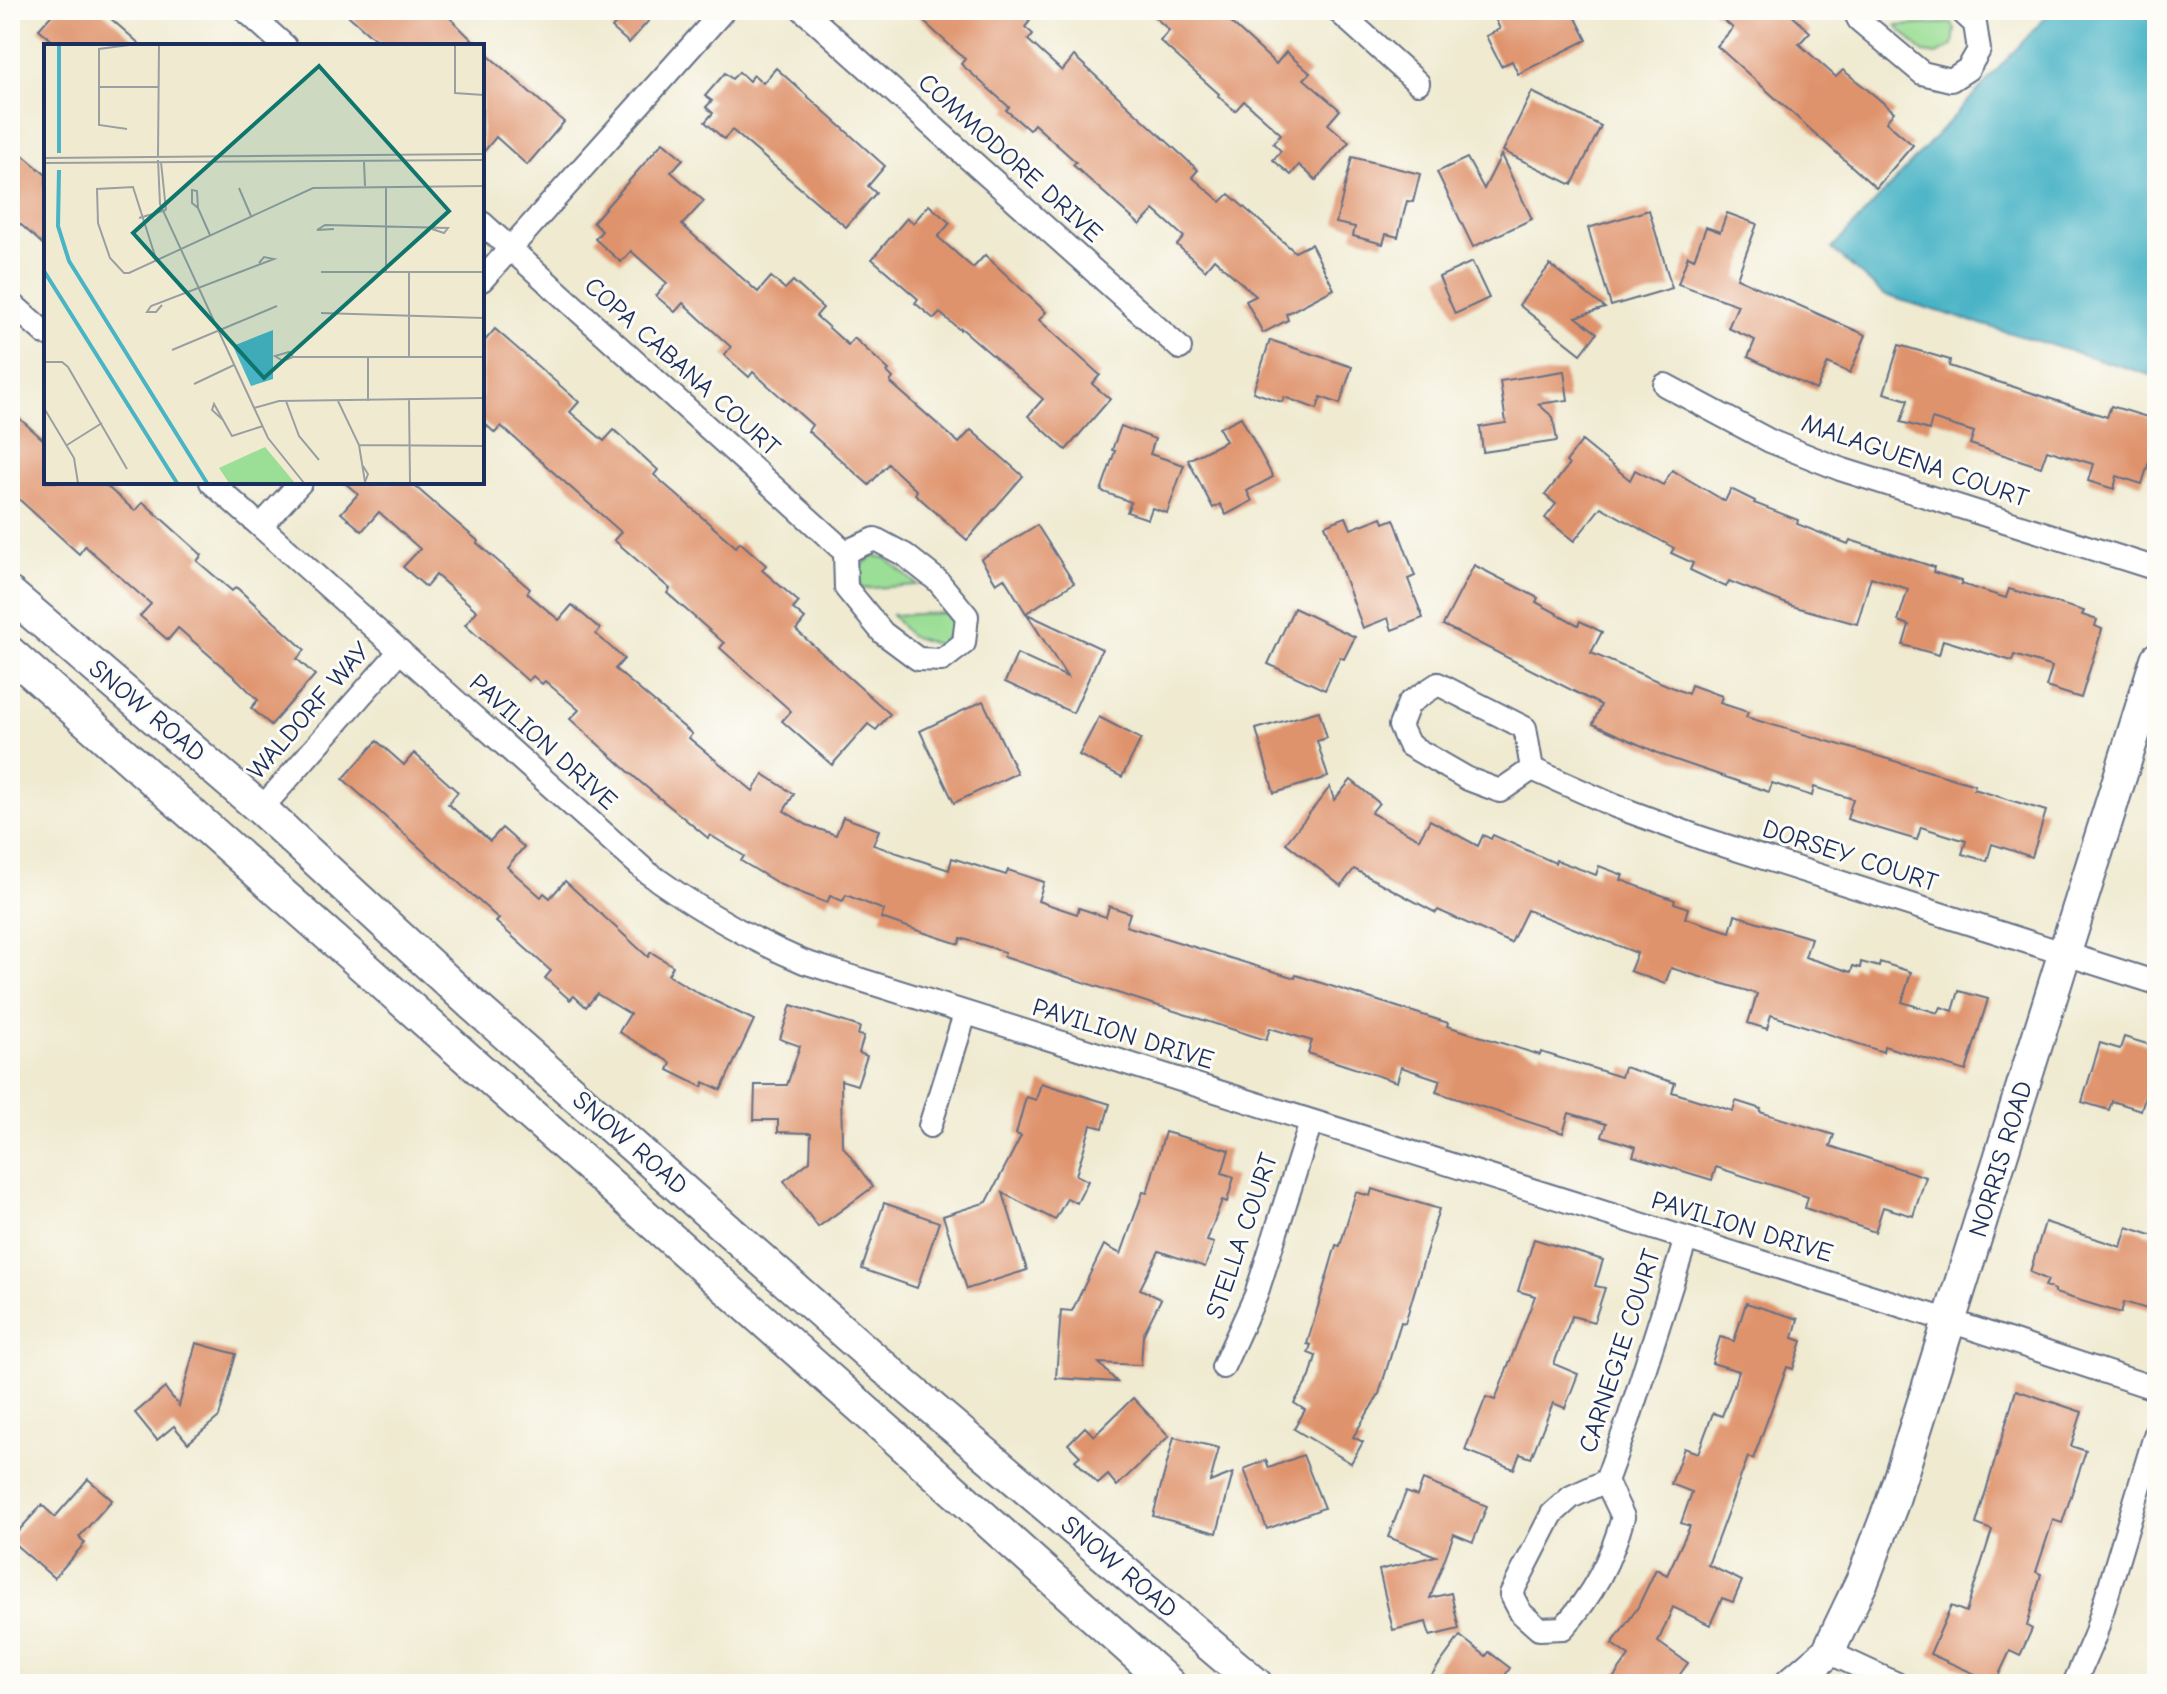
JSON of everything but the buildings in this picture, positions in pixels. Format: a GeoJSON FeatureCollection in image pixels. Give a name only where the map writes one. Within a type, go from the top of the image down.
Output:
{"type":"FeatureCollection","features":[{"type":"Feature","properties":{"kind":"main road","name":"SNOW ROAD"},"geometry":{"type":"LineString","coordinates":[[10,594],[261,809],[462,995],[873,1358],[1256,1684]]}},
{"type":"Feature","properties":{"kind":"main road","name":"SNOW ROAD"},"geometry":{"type":"LineString","coordinates":[[10,653],[1169,1684]]}},
{"type":"Feature","properties":{"kind":"main road","name":"NORRIS ROAD"},"geometry":{"type":"LineString","coordinates":[[1791,1684],[1828,1668],[1892,1503],[2157,659]]}},
{"type":"Feature","properties":{"kind":"main road"},"geometry":{"type":"LineString","coordinates":[[40,678],[72,691],[213,812],[235,816],[261,809]]}},
{"type":"Feature","properties":{"kind":"main road"},"geometry":{"type":"LineString","coordinates":[[435,1029],[462,995]]}},
{"type":"Feature","properties":{"kind":"street"},"geometry":{"type":"LineString","coordinates":[[245,10],[283,44]]}},
{"type":"Feature","properties":{"kind":"street"},"geometry":{"type":"LineString","coordinates":[[484,278],[724,10]]}},
{"type":"Feature","properties":{"kind":"street","name":"COMMODORE DRIVE"},"geometry":{"type":"LineString","coordinates":[[803,10],[1180,348]]}},
{"type":"Feature","properties":{"kind":"street"},"geometry":{"type":"LineString","coordinates":[[1337,10],[1418,83]]}},
{"type":"Feature","properties":{"kind":"street"},"geometry":{"type":"LineString","coordinates":[[1854,10],[1859,20],[1922,73],[1951,80],[1968,69],[1979,50],[1975,24],[1960,10]]}},
{"type":"Feature","properties":{"kind":"street","name":"COPA CABANA COURT"},"geometry":{"type":"LineString","coordinates":[[484,225],[845,552]]}},
{"type":"Feature","properties":{"kind":"street"},"geometry":{"type":"LineString","coordinates":[[10,302],[44,332]]}},
{"type":"Feature","properties":{"kind":"street","name":"MALAGUENA COURT"},"geometry":{"type":"LineString","coordinates":[[1665,385],[1770,441],[1840,469],[2157,569]]}},
{"type":"Feature","properties":{"kind":"street","name":"PAVILION DRIVE"},"geometry":{"type":"LineString","coordinates":[[213,484],[648,873],[695,907],[748,938],[804,962],[965,1014],[1950,1321],[2157,1389]]}},
{"type":"Feature","properties":{"kind":"street"},"geometry":{"type":"LineString","coordinates":[[261,526],[299,484]]}},
{"type":"Feature","properties":{"kind":"street"},"geometry":{"type":"LineString","coordinates":[[875,539],[905,555],[938,581],[967,616],[964,643],[942,660],[918,659],[883,633],[846,588],[845,552],[875,539]]}},
{"type":"Feature","properties":{"kind":"street","name":"WALDORF WAY"},"geometry":{"type":"LineString","coordinates":[[261,809],[400,651]]}},
{"type":"Feature","properties":{"kind":"street"},"geometry":{"type":"LineString","coordinates":[[1438,684],[1525,728],[1532,769],[1500,791],[1468,779],[1409,745],[1400,726],[1409,703],[1438,684]]}},
{"type":"Feature","properties":{"kind":"street","name":"DORSEY COURT"},"geometry":{"type":"LineString","coordinates":[[1532,769],[1615,806],[1701,838],[2157,983]]}},
{"type":"Feature","properties":{"kind":"street"},"geometry":{"type":"LineString","coordinates":[[930,1126],[965,1014]]}},
{"type":"Feature","properties":{"kind":"street","name":"STELLA COURT"},"geometry":{"type":"LineString","coordinates":[[1223,1367],[1256,1295],[1311,1122]]}},
{"type":"Feature","properties":{"kind":"street","name":"CARNEGIE COURT"},"geometry":{"type":"LineString","coordinates":[[1606,1481],[1571,1497],[1552,1514],[1511,1594],[1521,1613],[1539,1629],[1563,1628],[1586,1603],[1614,1549],[1623,1517],[1606,1481],[1686,1239]]}},
{"type":"Feature","properties":{"kind":"street"},"geometry":{"type":"LineString","coordinates":[[2074,1684],[2095,1635],[2157,1429]]}},
{"type":"Feature","properties":{"kind":"street"},"geometry":{"type":"LineString","coordinates":[[1828,1668],[1897,1684]]}},
{"type":"Feature","properties":{"kind":"green space"},"geometry":{"type":"Polygon","coordinates":[[[1952,23],[1955,30],[1953,45],[1936,55],[1924,53],[1896,26],[1952,23]]]}},
{"type":"Feature","properties":{"kind":"green space"},"geometry":{"type":"Polygon","coordinates":[[[874,556],[886,558],[917,585],[860,589],[859,567],[874,556]]]}},
{"type":"Feature","properties":{"kind":"green space"},"geometry":{"type":"Polygon","coordinates":[[[945,613],[951,622],[951,633],[939,645],[910,636],[892,615],[945,613]]]}},
{"type":"Feature","properties":{"kind":"water"},"geometry":{"type":"Polygon","coordinates":[[[2052,10],[2157,10],[2157,377],[1884,295],[1832,249],[2052,10]]]}}]}
